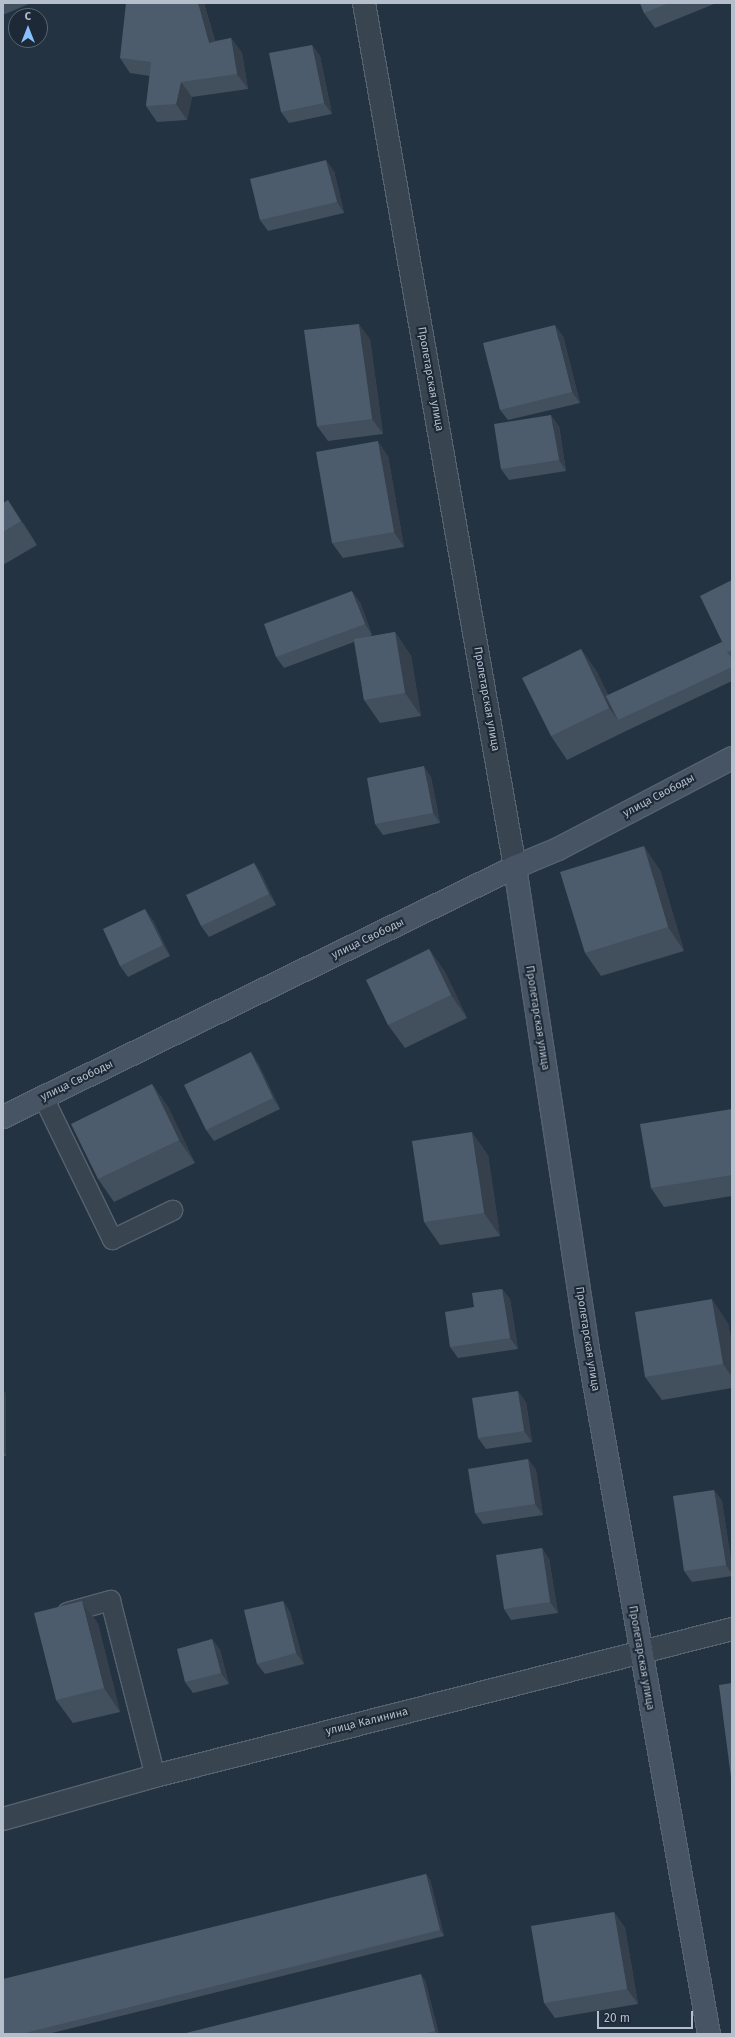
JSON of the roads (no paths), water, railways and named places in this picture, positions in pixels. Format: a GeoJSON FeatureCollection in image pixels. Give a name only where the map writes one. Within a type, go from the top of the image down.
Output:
{"type":"FeatureCollection","features":[{"type":"Feature","properties":{"kind":"street","name":"Пролетарская улица"},"geometry":{"type":"LineString","coordinates":[[364,3],[515,868],[587,1343],[640,1653],[709,2034]]}},
{"type":"Feature","properties":{"kind":"street","name":"улица Свободы"},"geometry":{"type":"LineString","coordinates":[[3,1117],[515,868],[558,849],[732,758]]}},
{"type":"Feature","properties":{"kind":"street","name":"улица Калинина"},"geometry":{"type":"LineString","coordinates":[[3,1818],[155,1776],[732,1629]]}},
{"type":"Feature","properties":{"kind":"lane"},"geometry":{"type":"LineString","coordinates":[[43,1097],[112,1239],[172,1210]]}},
{"type":"Feature","properties":{"kind":"lane"},"geometry":{"type":"LineString","coordinates":[[66,1612],[110,1600],[155,1776]]}}]}
